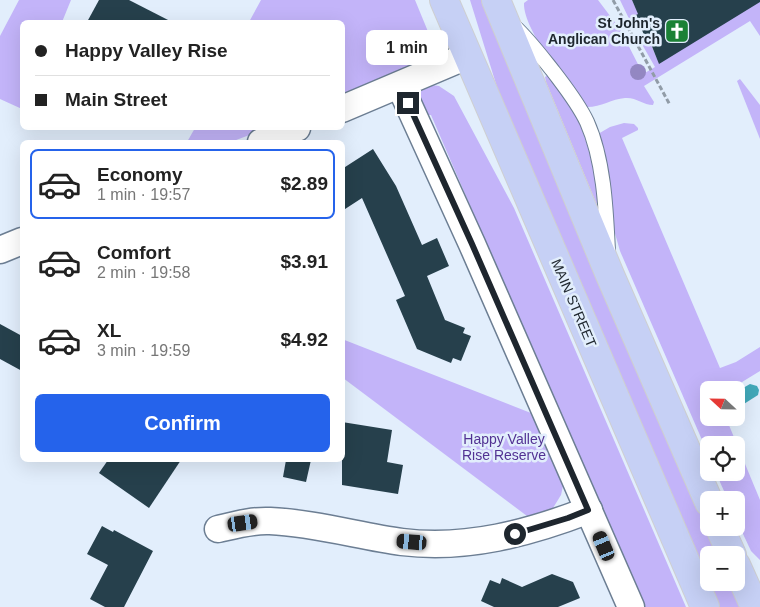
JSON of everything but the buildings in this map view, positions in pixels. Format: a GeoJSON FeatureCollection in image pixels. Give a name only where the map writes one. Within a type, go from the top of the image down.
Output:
{"type":"FeatureCollection","features":[{"type":"Feature","properties":{"kind":"main road","name":"MAIN STREET"},"geometry":{"type":"LineString","coordinates":[[444,0],[705,607]]}},
{"type":"Feature","properties":{"kind":"main road"},"geometry":{"type":"LineString","coordinates":[[499,8],[610,275],[704,491]]}},
{"type":"Feature","properties":{"kind":"main road"},"geometry":{"type":"LineString","coordinates":[[745,581],[755,598]]}},
{"type":"Feature","properties":{"kind":"street"},"geometry":{"type":"LineString","coordinates":[[345,108],[467,56]]}},
{"type":"Feature","properties":{"kind":"street"},"geometry":{"type":"LineString","coordinates":[[400,86],[472,244],[630,607]]}},
{"type":"Feature","properties":{"kind":"street"},"geometry":{"type":"LineString","coordinates":[[266,140],[292,130]]}},
{"type":"Feature","properties":{"kind":"street"},"geometry":{"type":"LineString","coordinates":[[0,250],[20,242]]}},
{"type":"Feature","properties":{"kind":"street"},"geometry":{"type":"LineString","coordinates":[[218,529],[243,523],[269,521],[402,542],[448,544],[493,539],[515,534],[588,510]]}},
{"type":"Feature","properties":{"kind":"lane"},"geometry":{"type":"LineString","coordinates":[[499,8],[541,56],[572,97],[587,123],[597,152],[605,202],[610,275]]}},
{"type":"Feature","properties":{"kind":"path"},"geometry":{"type":"LineString","coordinates":[[613,0],[670,105]]}},
{"type":"Feature","properties":{"kind":"green space"},"geometry":{"type":"Polygon","coordinates":[[[19,0],[71,0],[63,20],[20,20],[20,108],[0,99],[0,36],[19,0]]]}},
{"type":"Feature","properties":{"kind":"green space"},"geometry":{"type":"Polygon","coordinates":[[[261,0],[415,0],[429,34],[430,43],[423,59],[418,65],[345,96],[345,20],[250,20],[261,0]]]}},
{"type":"Feature","properties":{"kind":"green space"},"geometry":{"type":"Polygon","coordinates":[[[470,0],[482,0],[700,512],[700,536],[711,536],[715,546],[700,546],[700,563],[501,100],[470,0]]]}},
{"type":"Feature","properties":{"kind":"green space"},"geometry":{"type":"Polygon","coordinates":[[[528,0],[598,0],[620,29],[643,74],[655,67],[639,39],[640,34],[655,42],[656,45],[652,47],[659,63],[760,0],[760,36],[750,21],[644,86],[654,102],[653,105],[625,98],[585,107],[548,57],[531,28],[524,3],[528,0]]]}},
{"type":"Feature","properties":{"kind":"green space"},"geometry":{"type":"Polygon","coordinates":[[[620,0],[632,0],[638,13],[654,7],[636,15],[640,23],[638,24],[639,28],[636,29],[632,25],[620,0]]]}},
{"type":"Feature","properties":{"kind":"green space"},"geometry":{"type":"Polygon","coordinates":[[[548,75],[570,105],[585,137],[601,207],[599,210],[546,82],[545,77],[548,75]]]}},
{"type":"Feature","properties":{"kind":"green space"},"geometry":{"type":"Polygon","coordinates":[[[740,79],[760,105],[760,139],[737,81],[740,79]]]}},
{"type":"Feature","properties":{"kind":"green space"},"geometry":{"type":"Polygon","coordinates":[[[432,85],[439,86],[454,96],[514,208],[686,607],[643,607],[431,115],[426,115],[418,96],[424,88],[432,85]]]}},
{"type":"Feature","properties":{"kind":"green space"},"geometry":{"type":"Polygon","coordinates":[[[624,123],[634,124],[638,128],[638,130],[622,138],[720,368],[736,362],[760,347],[760,371],[744,381],[700,381],[700,426],[729,426],[733,436],[700,436],[620,251],[614,230],[598,134],[610,127],[624,123]]]}},
{"type":"Feature","properties":{"kind":"green space"},"geometry":{"type":"Polygon","coordinates":[[[194,130],[263,130],[236,140],[188,140],[194,130]]]}},
{"type":"Feature","properties":{"kind":"green space","name":"Happy Valley Rise Reserve"},"geometry":{"type":"Polygon","coordinates":[[[345,340],[536,415],[563,479],[563,486],[561,495],[553,508],[531,519],[345,380],[345,340]]]}},
{"type":"Feature","properties":{"kind":"green space"},"geometry":{"type":"Polygon","coordinates":[[[745,464],[760,500],[760,560],[751,551],[744,536],[745,491],[724,491],[720,481],[745,481],[745,464]]]}},
{"type":"Feature","properties":{"kind":"green space"},"geometry":{"type":"Polygon","coordinates":[[[712,591],[735,591],[742,607],[719,607],[712,591]]]}},
{"type":"Feature","properties":{"kind":"water"},"geometry":{"type":"Polygon","coordinates":[[[750,384],[757,386],[759,390],[758,395],[745,403],[745,387],[750,384]]]}},
{"type":"Feature","properties":{"kind":"place","name":"St John's Anglican Church"},"geometry":{"type":"Point","coordinates":[677,31]}},
{"type":"Feature","properties":{"kind":"route"},"geometry":{"type":"LineString","coordinates":[[408,103],[472,244],[588,510],[515,534]]}}]}
